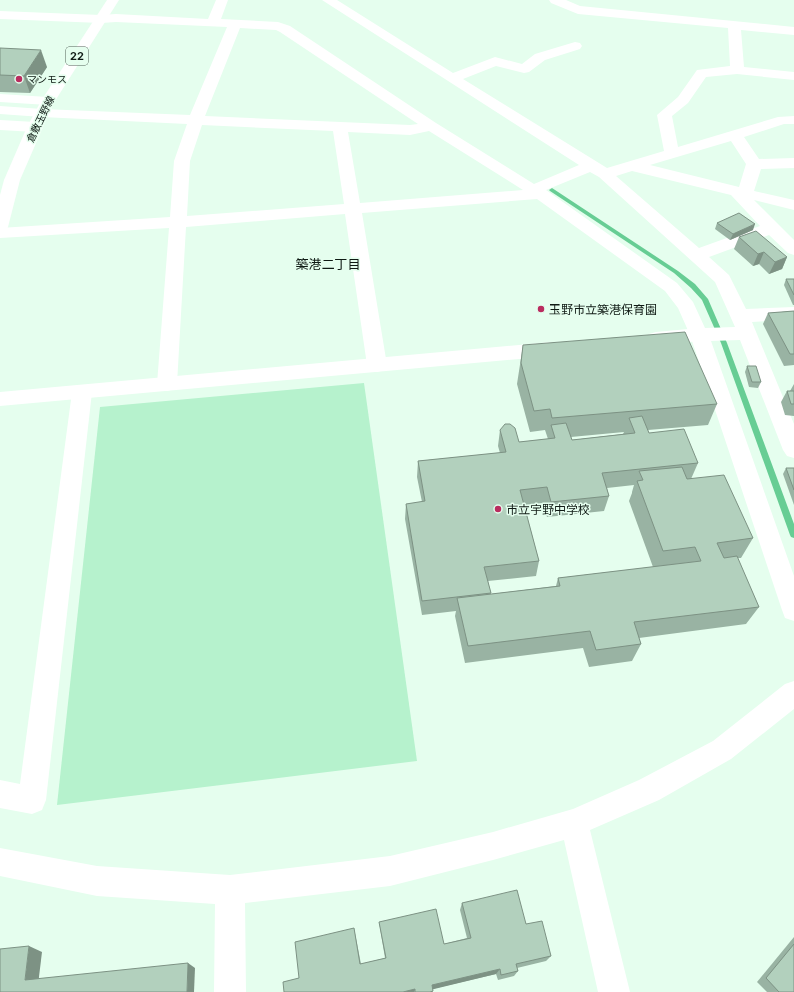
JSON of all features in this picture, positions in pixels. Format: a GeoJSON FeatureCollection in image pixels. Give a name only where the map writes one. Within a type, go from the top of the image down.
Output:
{"type":"FeatureCollection","features":[{"type":"Feature","properties":{"kind":"street","name":"倉敷玉野線"},"geometry":{"type":"LineString","coordinates":[[0,227],[12,180],[42,113],[113,0]]}},
{"type":"Feature","properties":{"kind":"street"},"geometry":{"type":"LineString","coordinates":[[212,24],[222,0]]}},
{"type":"Feature","properties":{"kind":"street"},"geometry":{"type":"LineString","coordinates":[[328,0],[590,166],[605,174],[723,279],[748,333],[794,450]]}},
{"type":"Feature","properties":{"kind":"street"},"geometry":{"type":"LineString","coordinates":[[555,0],[578,10],[657,11],[734,25],[794,31]]}},
{"type":"Feature","properties":{"kind":"street"},"geometry":{"type":"LineString","coordinates":[[0,15],[101,19],[116,18],[212,24],[278,26],[285,29],[431,126],[536,192],[671,287],[712,335],[794,610]]}},
{"type":"Feature","properties":{"kind":"street"},"geometry":{"type":"LineString","coordinates":[[167,384],[182,161],[196,119],[235,25]]}},
{"type":"Feature","properties":{"kind":"street"},"geometry":{"type":"LineString","coordinates":[[734,25],[737,70]]}},
{"type":"Feature","properties":{"kind":"street"},"geometry":{"type":"LineString","coordinates":[[452,78],[494,60],[524,69],[540,58],[575,46]]}},
{"type":"Feature","properties":{"kind":"street"},"geometry":{"type":"LineString","coordinates":[[672,154],[664,114],[683,100],[702,73],[737,70],[794,76]]}},
{"type":"Feature","properties":{"kind":"street"},"geometry":{"type":"LineString","coordinates":[[0,98],[42,113]]}},
{"type":"Feature","properties":{"kind":"street"},"geometry":{"type":"LineString","coordinates":[[0,110],[410,130],[431,126]]}},
{"type":"Feature","properties":{"kind":"street"},"geometry":{"type":"LineString","coordinates":[[0,125],[42,113]]}},
{"type":"Feature","properties":{"kind":"street"},"geometry":{"type":"LineString","coordinates":[[605,174],[784,120],[794,120]]}},
{"type":"Feature","properties":{"kind":"street"},"geometry":{"type":"LineString","coordinates":[[340,127],[377,365]]}},
{"type":"Feature","properties":{"kind":"street"},"geometry":{"type":"LineString","coordinates":[[736,135],[754,164]]}},
{"type":"Feature","properties":{"kind":"street"},"geometry":{"type":"LineString","coordinates":[[754,164],[794,163]]}},
{"type":"Feature","properties":{"kind":"street"},"geometry":{"type":"LineString","coordinates":[[742,194],[754,164]]}},
{"type":"Feature","properties":{"kind":"street"},"geometry":{"type":"LineString","coordinates":[[0,233],[353,209],[536,192],[590,166]]}},
{"type":"Feature","properties":{"kind":"street"},"geometry":{"type":"LineString","coordinates":[[631,166],[742,194],[794,205]]}},
{"type":"Feature","properties":{"kind":"street"},"geometry":{"type":"LineString","coordinates":[[742,194],[771,228],[794,249]]}},
{"type":"Feature","properties":{"kind":"street"},"geometry":{"type":"LineString","coordinates":[[697,255],[771,228]]}},
{"type":"Feature","properties":{"kind":"street"},"geometry":{"type":"LineString","coordinates":[[740,316],[794,313]]}},
{"type":"Feature","properties":{"kind":"street"},"geometry":{"type":"LineString","coordinates":[[636,341],[748,333]]}},
{"type":"Feature","properties":{"kind":"street"},"geometry":{"type":"LineString","coordinates":[[0,400],[573,347]]}},
{"type":"Feature","properties":{"kind":"street"},"geometry":{"type":"LineString","coordinates":[[0,794],[32,800],[82,392]]}},
{"type":"Feature","properties":{"kind":"street"},"geometry":{"type":"LineString","coordinates":[[0,862],[97,881],[230,890],[390,871],[493,846],[574,823],[649,790],[722,750],[794,693]]}},
{"type":"Feature","properties":{"kind":"street"},"geometry":{"type":"LineString","coordinates":[[574,823],[614,992]]}},
{"type":"Feature","properties":{"kind":"street"},"geometry":{"type":"LineString","coordinates":[[230,890],[230,992]]}},
{"type":"Feature","properties":{"kind":"green space"},"geometry":{"type":"Polygon","coordinates":[[[364,383],[417,761],[57,805],[100,407],[364,383]]]}},
{"type":"Feature","properties":{"kind":"building"},"geometry":{"type":"Polygon","coordinates":[[[0,48],[41,50],[24,76],[0,75],[0,48]]]}},
{"type":"Feature","properties":{"kind":"building"},"geometry":{"type":"Polygon","coordinates":[[[739,213],[755,224],[733,234],[717,223],[739,213]]]}},
{"type":"Feature","properties":{"kind":"building"},"geometry":{"type":"Polygon","coordinates":[[[756,231],[787,257],[775,262],[764,252],[758,254],[739,237],[756,231]]]}},
{"type":"Feature","properties":{"kind":"building"},"geometry":{"type":"Polygon","coordinates":[[[786,279],[794,279],[794,295],[786,279]]]}},
{"type":"Feature","properties":{"kind":"building"},"geometry":{"type":"Polygon","coordinates":[[[794,311],[794,354],[790,354],[768,313],[794,311]]]}},
{"type":"Feature","properties":{"kind":"building"},"geometry":{"type":"Polygon","coordinates":[[[685,332],[717,404],[552,418],[550,409],[534,411],[521,363],[523,345],[685,332]]]}},
{"type":"Feature","properties":{"kind":"building"},"geometry":{"type":"Polygon","coordinates":[[[747,366],[756,366],[761,382],[752,382],[747,366]]]}},
{"type":"Feature","properties":{"kind":"building"},"geometry":{"type":"Polygon","coordinates":[[[787,391],[794,391],[794,404],[791,404],[787,391]]]}},
{"type":"Feature","properties":{"kind":"building"},"geometry":{"type":"Polygon","coordinates":[[[642,416],[649,433],[684,429],[698,463],[602,473],[609,496],[551,502],[547,487],[520,490],[539,561],[484,567],[491,593],[422,601],[406,504],[425,501],[418,461],[506,452],[500,430],[505,424],[510,424],[515,428],[519,442],[555,438],[551,425],[566,423],[572,440],[635,433],[629,418],[642,416]]]}},
{"type":"Feature","properties":{"kind":"building"},"geometry":{"type":"Polygon","coordinates":[[[682,467],[687,479],[724,475],[753,538],[717,543],[724,558],[737,556],[759,607],[634,622],[641,644],[596,650],[590,631],[468,646],[457,598],[560,586],[558,578],[701,561],[695,547],[663,551],[637,481],[643,480],[639,471],[682,467]]]}},
{"type":"Feature","properties":{"kind":"building"},"geometry":{"type":"Polygon","coordinates":[[[786,468],[794,468],[794,490],[786,468]]]}},
{"type":"Feature","properties":{"kind":"building"},"geometry":{"type":"Polygon","coordinates":[[[517,890],[526,924],[542,921],[551,956],[516,964],[518,971],[501,975],[500,969],[432,985],[433,991],[430,992],[415,992],[415,989],[403,992],[284,992],[283,982],[299,978],[295,942],[354,928],[360,964],[386,958],[379,922],[436,909],[444,944],[471,938],[462,903],[517,890]]]}},
{"type":"Feature","properties":{"kind":"building"},"geometry":{"type":"Polygon","coordinates":[[[794,944],[794,992],[779,992],[766,978],[794,944]]]}},
{"type":"Feature","properties":{"kind":"building"},"geometry":{"type":"Polygon","coordinates":[[[29,946],[25,980],[188,963],[187,992],[0,992],[0,949],[29,946]]]}},
{"type":"Feature","properties":{"kind":"waterway"},"geometry":{"type":"LineString","coordinates":[[552,190],[676,272],[693,286],[705,299],[724,343],[794,535]]}},
{"type":"Feature","properties":{"kind":"place","name":"マンモス"},"geometry":{"type":"Point","coordinates":[19,79]}},
{"type":"Feature","properties":{"kind":"place","name":"玉野市立築港保育園"},"geometry":{"type":"Point","coordinates":[541,309]}},
{"type":"Feature","properties":{"kind":"place","name":"市立宇野中学校"},"geometry":{"type":"Point","coordinates":[498,509]}},
{"type":"Feature","properties":{"kind":"district","name":"築港二丁目"},"geometry":{"type":"Point","coordinates":[328,264]}}]}
